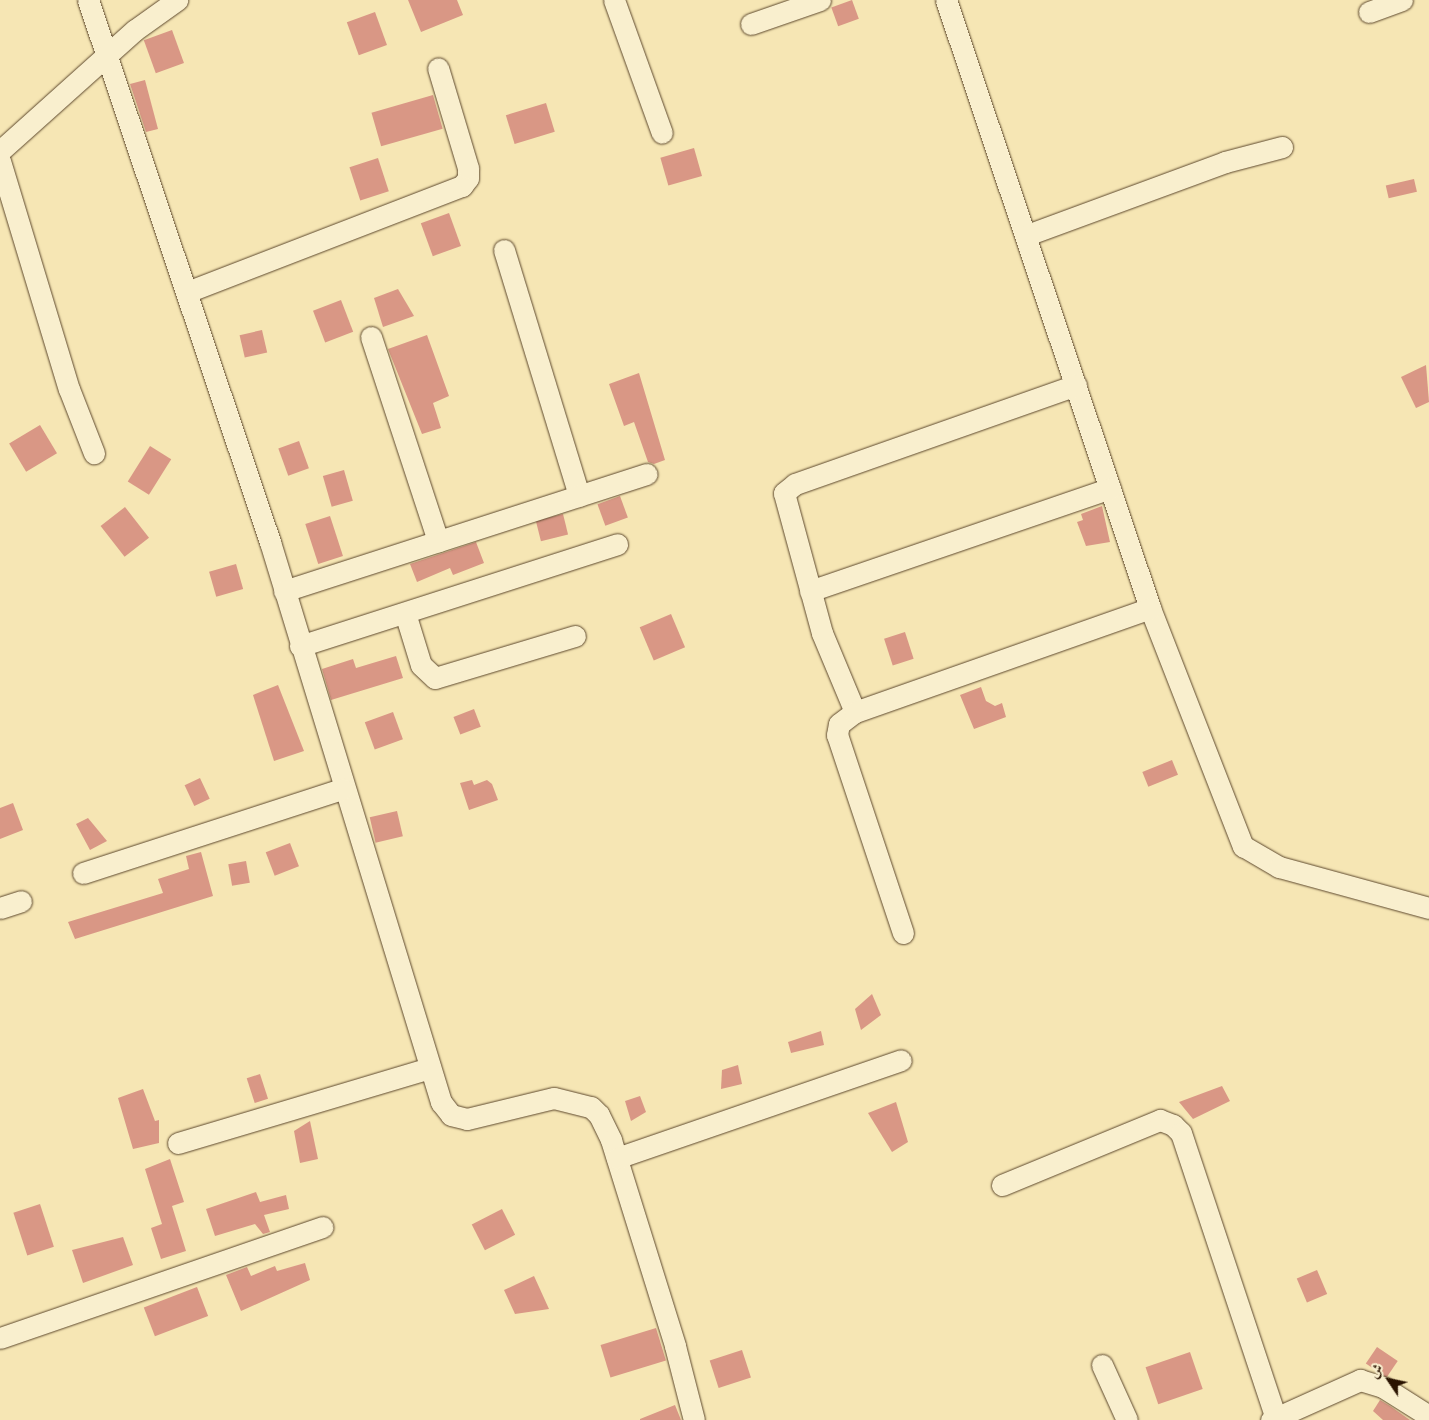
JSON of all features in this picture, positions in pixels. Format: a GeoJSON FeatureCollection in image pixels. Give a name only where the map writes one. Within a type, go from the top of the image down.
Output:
{"type":"FeatureCollection","features":[{"type":"Feature","properties":{"kind":"street"},"geometry":{"type":"LineString","coordinates":[[88,0],[106,59],[187,292],[284,591],[342,789],[441,1102],[459,1118],[554,1098],[591,1107],[606,1127],[617,1158],[694,1420]]}},
{"type":"Feature","properties":{"kind":"street"},"geometry":{"type":"LineString","coordinates":[[0,151],[177,0]]}},
{"type":"Feature","properties":{"kind":"street"},"geometry":{"type":"LineString","coordinates":[[614,0],[662,134]]}},
{"type":"Feature","properties":{"kind":"street"},"geometry":{"type":"LineString","coordinates":[[751,24],[820,0]]}},
{"type":"Feature","properties":{"kind":"street"},"geometry":{"type":"LineString","coordinates":[[946,0],[1027,235],[1150,608],[1242,846],[1279,867],[1429,908]]}},
{"type":"Feature","properties":{"kind":"street"},"geometry":{"type":"LineString","coordinates":[[1369,12],[1402,0]]}},
{"type":"Feature","properties":{"kind":"street"},"geometry":{"type":"LineString","coordinates":[[187,292],[462,186],[468,178],[468,168],[438,68]]}},
{"type":"Feature","properties":{"kind":"street"},"geometry":{"type":"LineString","coordinates":[[1027,235],[1225,162],[1282,147]]}},
{"type":"Feature","properties":{"kind":"street"},"geometry":{"type":"LineString","coordinates":[[0,161],[69,389],[94,452]]}},
{"type":"Feature","properties":{"kind":"street"},"geometry":{"type":"LineString","coordinates":[[504,250],[580,496]]}},
{"type":"Feature","properties":{"kind":"street"},"geometry":{"type":"LineString","coordinates":[[371,337],[438,541]]}},
{"type":"Feature","properties":{"kind":"street"},"geometry":{"type":"LineString","coordinates":[[855,712],[828,652],[783,500],[789,487],[1076,385]]}},
{"type":"Feature","properties":{"kind":"street"},"geometry":{"type":"LineString","coordinates":[[284,591],[647,474]]}},
{"type":"Feature","properties":{"kind":"street"},"geometry":{"type":"LineString","coordinates":[[810,591],[1110,488]]}},
{"type":"Feature","properties":{"kind":"street"},"geometry":{"type":"LineString","coordinates":[[300,646],[617,544]]}},
{"type":"Feature","properties":{"kind":"street"},"geometry":{"type":"LineString","coordinates":[[903,933],[837,735],[838,724],[855,712],[1150,608]]}},
{"type":"Feature","properties":{"kind":"street"},"geometry":{"type":"LineString","coordinates":[[405,613],[421,665],[435,678],[575,636]]}},
{"type":"Feature","properties":{"kind":"street"},"geometry":{"type":"LineString","coordinates":[[83,874],[342,789]]}},
{"type":"Feature","properties":{"kind":"street"},"geometry":{"type":"LineString","coordinates":[[0,908],[21,901]]}},
{"type":"Feature","properties":{"kind":"street"},"geometry":{"type":"LineString","coordinates":[[617,1158],[901,1060]]}},
{"type":"Feature","properties":{"kind":"street"},"geometry":{"type":"LineString","coordinates":[[178,1144],[430,1068]]}},
{"type":"Feature","properties":{"kind":"street"},"geometry":{"type":"LineString","coordinates":[[1002,1185],[1160,1120],[1173,1125],[1181,1134],[1274,1419],[1360,1380],[1383,1387],[1428,1415]]}},
{"type":"Feature","properties":{"kind":"street"},"geometry":{"type":"LineString","coordinates":[[0,1338],[322,1227]]}},
{"type":"Feature","properties":{"kind":"street"},"geometry":{"type":"LineString","coordinates":[[1102,1365],[1127,1420]]}},
{"type":"Feature","properties":{"kind":"building"},"geometry":{"type":"Polygon","coordinates":[[[408,0],[457,0],[463,15],[421,32],[408,0]]]}},
{"type":"Feature","properties":{"kind":"building"},"geometry":{"type":"Polygon","coordinates":[[[852,0],[859,19],[838,26],[831,8],[852,0]]]}},
{"type":"Feature","properties":{"kind":"building"},"geometry":{"type":"Polygon","coordinates":[[[375,12],[387,45],[359,55],[347,22],[375,12]]]}},
{"type":"Feature","properties":{"kind":"building"},"geometry":{"type":"Polygon","coordinates":[[[172,30],[184,63],[156,73],[144,40],[172,30]]]}},
{"type":"Feature","properties":{"kind":"building"},"geometry":{"type":"Polygon","coordinates":[[[145,80],[158,129],[146,132],[130,84],[145,80]]]}},
{"type":"Feature","properties":{"kind":"building"},"geometry":{"type":"Polygon","coordinates":[[[433,95],[443,129],[381,146],[371,113],[433,95]]]}},
{"type":"Feature","properties":{"kind":"building"},"geometry":{"type":"Polygon","coordinates":[[[546,103],[555,132],[515,144],[506,115],[546,103]]]}},
{"type":"Feature","properties":{"kind":"building"},"geometry":{"type":"Polygon","coordinates":[[[694,148],[702,176],[668,186],[660,158],[694,148]]]}},
{"type":"Feature","properties":{"kind":"building"},"geometry":{"type":"Polygon","coordinates":[[[378,158],[389,191],[360,201],[349,167],[378,158]]]}},
{"type":"Feature","properties":{"kind":"building"},"geometry":{"type":"Polygon","coordinates":[[[1414,179],[1417,192],[1389,198],[1386,186],[1414,179]]]}},
{"type":"Feature","properties":{"kind":"building"},"geometry":{"type":"Polygon","coordinates":[[[449,213],[461,246],[433,256],[421,223],[449,213]]]}},
{"type":"Feature","properties":{"kind":"building"},"geometry":{"type":"Polygon","coordinates":[[[398,289],[414,316],[383,327],[374,298],[398,289]]]}},
{"type":"Feature","properties":{"kind":"building"},"geometry":{"type":"Polygon","coordinates":[[[341,300],[353,332],[325,342],[313,311],[341,300]]]}},
{"type":"Feature","properties":{"kind":"building"},"geometry":{"type":"Polygon","coordinates":[[[262,330],[267,352],[245,358],[240,335],[262,330]]]}},
{"type":"Feature","properties":{"kind":"building"},"geometry":{"type":"Polygon","coordinates":[[[427,335],[449,396],[433,403],[441,428],[422,434],[388,349],[427,335]]]}},
{"type":"Feature","properties":{"kind":"building"},"geometry":{"type":"Polygon","coordinates":[[[1426,365],[1429,402],[1416,408],[1401,377],[1426,365]]]}},
{"type":"Feature","properties":{"kind":"building"},"geometry":{"type":"Polygon","coordinates":[[[639,373],[665,460],[654,464],[648,462],[634,422],[624,426],[609,384],[639,373]]]}},
{"type":"Feature","properties":{"kind":"building"},"geometry":{"type":"Polygon","coordinates":[[[40,425],[57,453],[26,472],[9,444],[40,425]]]}},
{"type":"Feature","properties":{"kind":"building"},"geometry":{"type":"Polygon","coordinates":[[[299,441],[309,468],[288,476],[278,449],[299,441]]]}},
{"type":"Feature","properties":{"kind":"building"},"geometry":{"type":"Polygon","coordinates":[[[150,446],[171,459],[149,495],[128,482],[150,446]]]}},
{"type":"Feature","properties":{"kind":"building"},"geometry":{"type":"Polygon","coordinates":[[[344,470],[353,501],[332,507],[323,476],[344,470]]]}},
{"type":"Feature","properties":{"kind":"building"},"geometry":{"type":"Polygon","coordinates":[[[620,496],[628,518],[605,526],[597,504],[620,496]]]}},
{"type":"Feature","properties":{"kind":"building"},"geometry":{"type":"Polygon","coordinates":[[[1102,506],[1110,542],[1086,546],[1077,522],[1083,520],[1081,514],[1102,506]]]}},
{"type":"Feature","properties":{"kind":"building"},"geometry":{"type":"Polygon","coordinates":[[[125,507],[149,538],[125,557],[101,526],[125,507]]]}},
{"type":"Feature","properties":{"kind":"building"},"geometry":{"type":"Polygon","coordinates":[[[563,514],[568,534],[541,541],[536,521],[563,514]]]}},
{"type":"Feature","properties":{"kind":"building"},"geometry":{"type":"Polygon","coordinates":[[[330,516],[343,556],[318,564],[305,524],[330,516]]]}},
{"type":"Feature","properties":{"kind":"building"},"geometry":{"type":"Polygon","coordinates":[[[476,542],[484,563],[453,575],[450,568],[417,582],[410,564],[476,542]]]}},
{"type":"Feature","properties":{"kind":"building"},"geometry":{"type":"Polygon","coordinates":[[[236,564],[243,589],[216,597],[209,572],[236,564]]]}},
{"type":"Feature","properties":{"kind":"building"},"geometry":{"type":"Polygon","coordinates":[[[671,614],[685,647],[654,660],[640,627],[671,614]]]}},
{"type":"Feature","properties":{"kind":"building"},"geometry":{"type":"Polygon","coordinates":[[[905,632],[914,659],[893,665],[884,639],[905,632]]]}},
{"type":"Feature","properties":{"kind":"building"},"geometry":{"type":"Polygon","coordinates":[[[396,656],[403,678],[331,700],[322,669],[353,659],[356,668],[396,656]]]}},
{"type":"Feature","properties":{"kind":"building"},"geometry":{"type":"Polygon","coordinates":[[[278,685],[304,751],[274,761],[253,695],[278,685]]]}},
{"type":"Feature","properties":{"kind":"building"},"geometry":{"type":"Polygon","coordinates":[[[981,687],[986,701],[995,706],[1002,703],[1006,717],[974,729],[960,695],[981,687]]]}},
{"type":"Feature","properties":{"kind":"building"},"geometry":{"type":"Polygon","coordinates":[[[474,709],[481,727],[460,735],[453,717],[474,709]]]}},
{"type":"Feature","properties":{"kind":"building"},"geometry":{"type":"Polygon","coordinates":[[[393,712],[403,739],[375,750],[365,722],[393,712]]]}},
{"type":"Feature","properties":{"kind":"building"},"geometry":{"type":"Polygon","coordinates":[[[1172,760],[1178,775],[1148,787],[1142,772],[1172,760]]]}},
{"type":"Feature","properties":{"kind":"building"},"geometry":{"type":"Polygon","coordinates":[[[200,778],[210,799],[194,806],[185,785],[200,778]]]}},
{"type":"Feature","properties":{"kind":"building"},"geometry":{"type":"Polygon","coordinates":[[[472,780],[474,785],[487,780],[492,784],[498,800],[469,810],[460,783],[472,780]]]}},
{"type":"Feature","properties":{"kind":"building"},"geometry":{"type":"Polygon","coordinates":[[[13,803],[23,830],[0,839],[0,808],[13,803]]]}},
{"type":"Feature","properties":{"kind":"building"},"geometry":{"type":"Polygon","coordinates":[[[397,811],[403,836],[376,843],[370,817],[397,811]]]}},
{"type":"Feature","properties":{"kind":"building"},"geometry":{"type":"Polygon","coordinates":[[[88,818],[107,841],[90,850],[76,824],[88,818]]]}},
{"type":"Feature","properties":{"kind":"building"},"geometry":{"type":"Polygon","coordinates":[[[290,843],[299,866],[275,876],[266,852],[290,843]]]}},
{"type":"Feature","properties":{"kind":"building"},"geometry":{"type":"Polygon","coordinates":[[[201,852],[213,896],[75,939],[68,922],[163,893],[158,879],[189,869],[186,856],[201,852]]]}},
{"type":"Feature","properties":{"kind":"building"},"geometry":{"type":"Polygon","coordinates":[[[246,861],[250,883],[232,886],[228,864],[246,861]]]}},
{"type":"Feature","properties":{"kind":"building"},"geometry":{"type":"Polygon","coordinates":[[[872,994],[881,1015],[861,1030],[855,1009],[872,994]]]}},
{"type":"Feature","properties":{"kind":"building"},"geometry":{"type":"Polygon","coordinates":[[[821,1031],[824,1045],[791,1053],[788,1042],[821,1031]]]}},
{"type":"Feature","properties":{"kind":"building"},"geometry":{"type":"Polygon","coordinates":[[[738,1065],[742,1084],[721,1089],[722,1070],[738,1065]]]}},
{"type":"Feature","properties":{"kind":"building"},"geometry":{"type":"Polygon","coordinates":[[[260,1074],[268,1099],[255,1103],[247,1078],[260,1074]]]}},
{"type":"Feature","properties":{"kind":"building"},"geometry":{"type":"Polygon","coordinates":[[[1222,1086],[1230,1101],[1193,1119],[1179,1102],[1222,1086]]]}},
{"type":"Feature","properties":{"kind":"building"},"geometry":{"type":"Polygon","coordinates":[[[143,1089],[155,1121],[159,1120],[159,1143],[133,1149],[118,1098],[143,1089]]]}},
{"type":"Feature","properties":{"kind":"building"},"geometry":{"type":"Polygon","coordinates":[[[640,1096],[646,1112],[631,1121],[625,1101],[640,1096]]]}},
{"type":"Feature","properties":{"kind":"building"},"geometry":{"type":"Polygon","coordinates":[[[896,1102],[908,1142],[892,1152],[868,1113],[896,1102]]]}},
{"type":"Feature","properties":{"kind":"building"},"geometry":{"type":"Polygon","coordinates":[[[310,1121],[318,1159],[300,1163],[294,1131],[310,1121]]]}},
{"type":"Feature","properties":{"kind":"building"},"geometry":{"type":"Polygon","coordinates":[[[170,1159],[184,1202],[172,1206],[186,1251],[161,1259],[151,1228],[162,1224],[145,1169],[170,1159]]]}},
{"type":"Feature","properties":{"kind":"building"},"geometry":{"type":"Polygon","coordinates":[[[256,1192],[260,1202],[286,1195],[289,1209],[264,1215],[270,1232],[263,1234],[255,1224],[215,1236],[206,1209],[256,1192]]]}},
{"type":"Feature","properties":{"kind":"building"},"geometry":{"type":"Polygon","coordinates":[[[40,1204],[54,1247],[27,1255],[13,1213],[40,1204]]]}},
{"type":"Feature","properties":{"kind":"building"},"geometry":{"type":"Polygon","coordinates":[[[502,1209],[515,1235],[485,1250],[472,1224],[502,1209]]]}},
{"type":"Feature","properties":{"kind":"building"},"geometry":{"type":"Polygon","coordinates":[[[123,1237],[133,1265],[83,1283],[72,1250],[123,1237]]]}},
{"type":"Feature","properties":{"kind":"building"},"geometry":{"type":"Polygon","coordinates":[[[305,1263],[310,1280],[241,1311],[226,1275],[247,1267],[251,1276],[275,1266],[277,1271],[305,1263]]]}},
{"type":"Feature","properties":{"kind":"building"},"geometry":{"type":"Polygon","coordinates":[[[1317,1270],[1327,1294],[1307,1303],[1297,1279],[1317,1270]]]}},
{"type":"Feature","properties":{"kind":"building"},"geometry":{"type":"Polygon","coordinates":[[[534,1276],[549,1309],[515,1314],[504,1290],[534,1276]]]}},
{"type":"Feature","properties":{"kind":"building"},"geometry":{"type":"Polygon","coordinates":[[[197,1287],[208,1316],[155,1336],[144,1307],[197,1287]]]}},
{"type":"Feature","properties":{"kind":"building"},"geometry":{"type":"Polygon","coordinates":[[[656,1328],[666,1361],[610,1377],[601,1345],[656,1328]]]}},
{"type":"Feature","properties":{"kind":"building"},"geometry":{"type":"Polygon","coordinates":[[[1377,1347],[1398,1361],[1387,1378],[1366,1364],[1377,1347]]]}},
{"type":"Feature","properties":{"kind":"building"},"geometry":{"type":"Polygon","coordinates":[[[742,1350],[751,1378],[719,1388],[710,1361],[742,1350]]]}},
{"type":"Feature","properties":{"kind":"building"},"geometry":{"type":"Polygon","coordinates":[[[1190,1352],[1203,1389],[1158,1404],[1146,1367],[1190,1352]]]}},
{"type":"Feature","properties":{"kind":"building"},"geometry":{"type":"Polygon","coordinates":[[[1380,1400],[1410,1420],[1383,1420],[1373,1411],[1380,1400]]]}},
{"type":"Feature","properties":{"kind":"building"},"geometry":{"type":"Polygon","coordinates":[[[675,1405],[681,1420],[640,1420],[640,1419],[675,1405]]]}}]}
